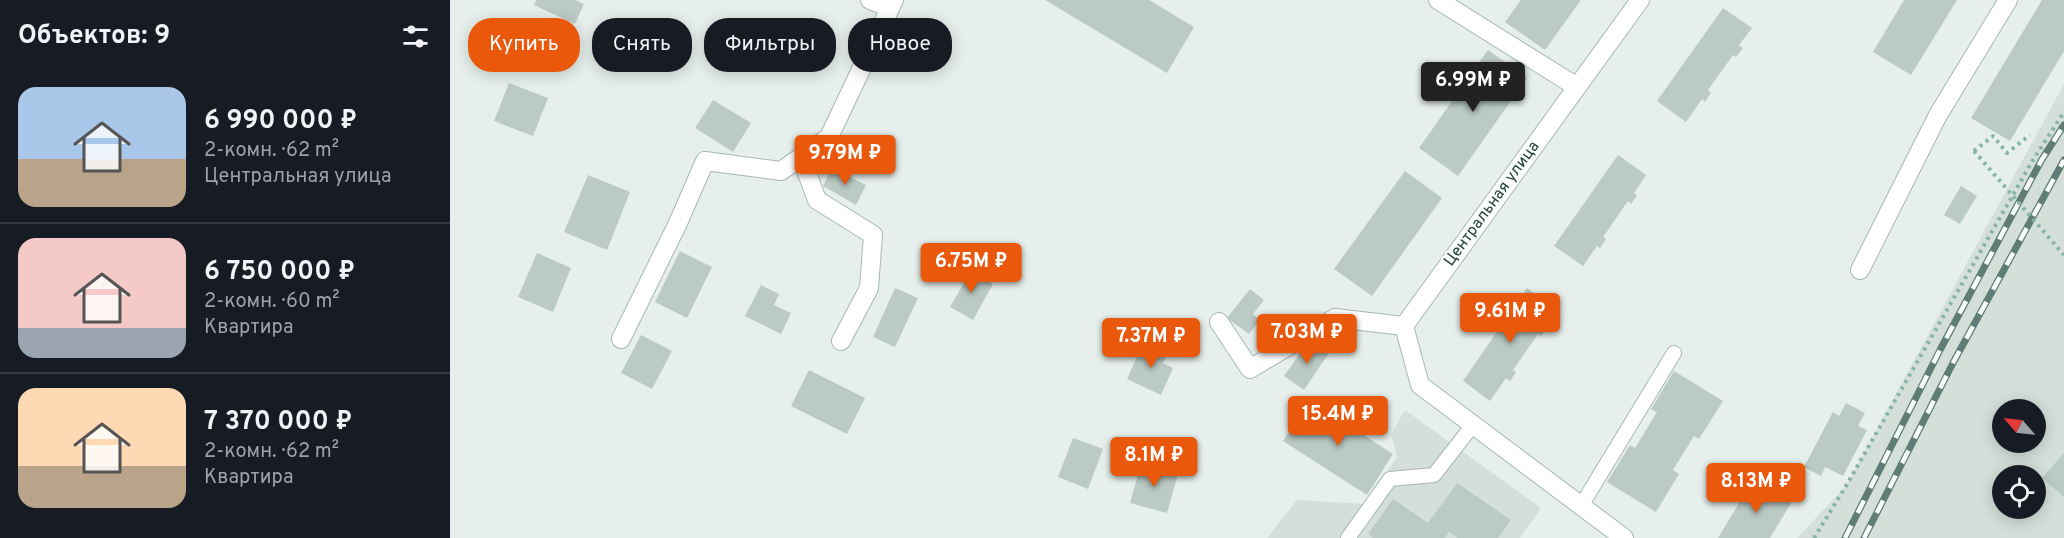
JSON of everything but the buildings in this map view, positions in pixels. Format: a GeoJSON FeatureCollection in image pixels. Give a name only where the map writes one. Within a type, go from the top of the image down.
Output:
{"type":"FeatureCollection","features":[{"type":"Feature","properties":{"kind":"street"},"geometry":{"type":"LineString","coordinates":[[621,339],[678,223],[705,161],[781,171],[829,137],[892,4],[870,0]]}},
{"type":"Feature","properties":{"kind":"street"},"geometry":{"type":"LineString","coordinates":[[1438,0],[1576,87]]}},
{"type":"Feature","properties":{"kind":"street","name":"Центральная улица"},"geometry":{"type":"LineString","coordinates":[[1404,326],[1640,0]]}},
{"type":"Feature","properties":{"kind":"street"},"geometry":{"type":"LineString","coordinates":[[1860,270],[1938,116],[2007,0]]}},
{"type":"Feature","properties":{"kind":"street"},"geometry":{"type":"LineString","coordinates":[[801,157],[816,200],[873,235],[869,288],[841,341]]}},
{"type":"Feature","properties":{"kind":"street"},"geometry":{"type":"LineString","coordinates":[[1219,322],[1250,369],[1335,318],[1404,326],[1420,386],[1624,538]]}},
{"type":"Feature","properties":{"kind":"lane"},"geometry":{"type":"LineString","coordinates":[[1581,506],[1674,352]]}},
{"type":"Feature","properties":{"kind":"lane"},"geometry":{"type":"LineString","coordinates":[[1348,538],[1390,479],[1434,475],[1473,425]]}},
{"type":"Feature","properties":{"kind":"path"},"geometry":{"type":"LineString","coordinates":[[1814,538],[2033,160],[2064,112]]}},
{"type":"Feature","properties":{"kind":"path"},"geometry":{"type":"LineString","coordinates":[[2030,135],[2007,153],[1993,136],[1974,151],[2064,255]]}},
{"type":"Feature","properties":{"kind":"shaded area"},"geometry":{"type":"Polygon","coordinates":[[[2064,84],[2064,538],[1797,538],[1846,486],[2064,84]]]}},
{"type":"Feature","properties":{"kind":"shaded area"},"geometry":{"type":"Polygon","coordinates":[[[1405,410],[1541,508],[1520,538],[1267,538],[1297,500],[1364,504],[1397,457],[1391,434],[1405,410]]]}},
{"type":"Feature","properties":{"kind":"railway"},"geometry":{"type":"LineString","coordinates":[[1845,538],[1940,350],[2041,161],[2064,125]]}},
{"type":"Feature","properties":{"kind":"railway"},"geometry":{"type":"LineString","coordinates":[[1864,538],[1954,361],[2064,160]]}}]}
